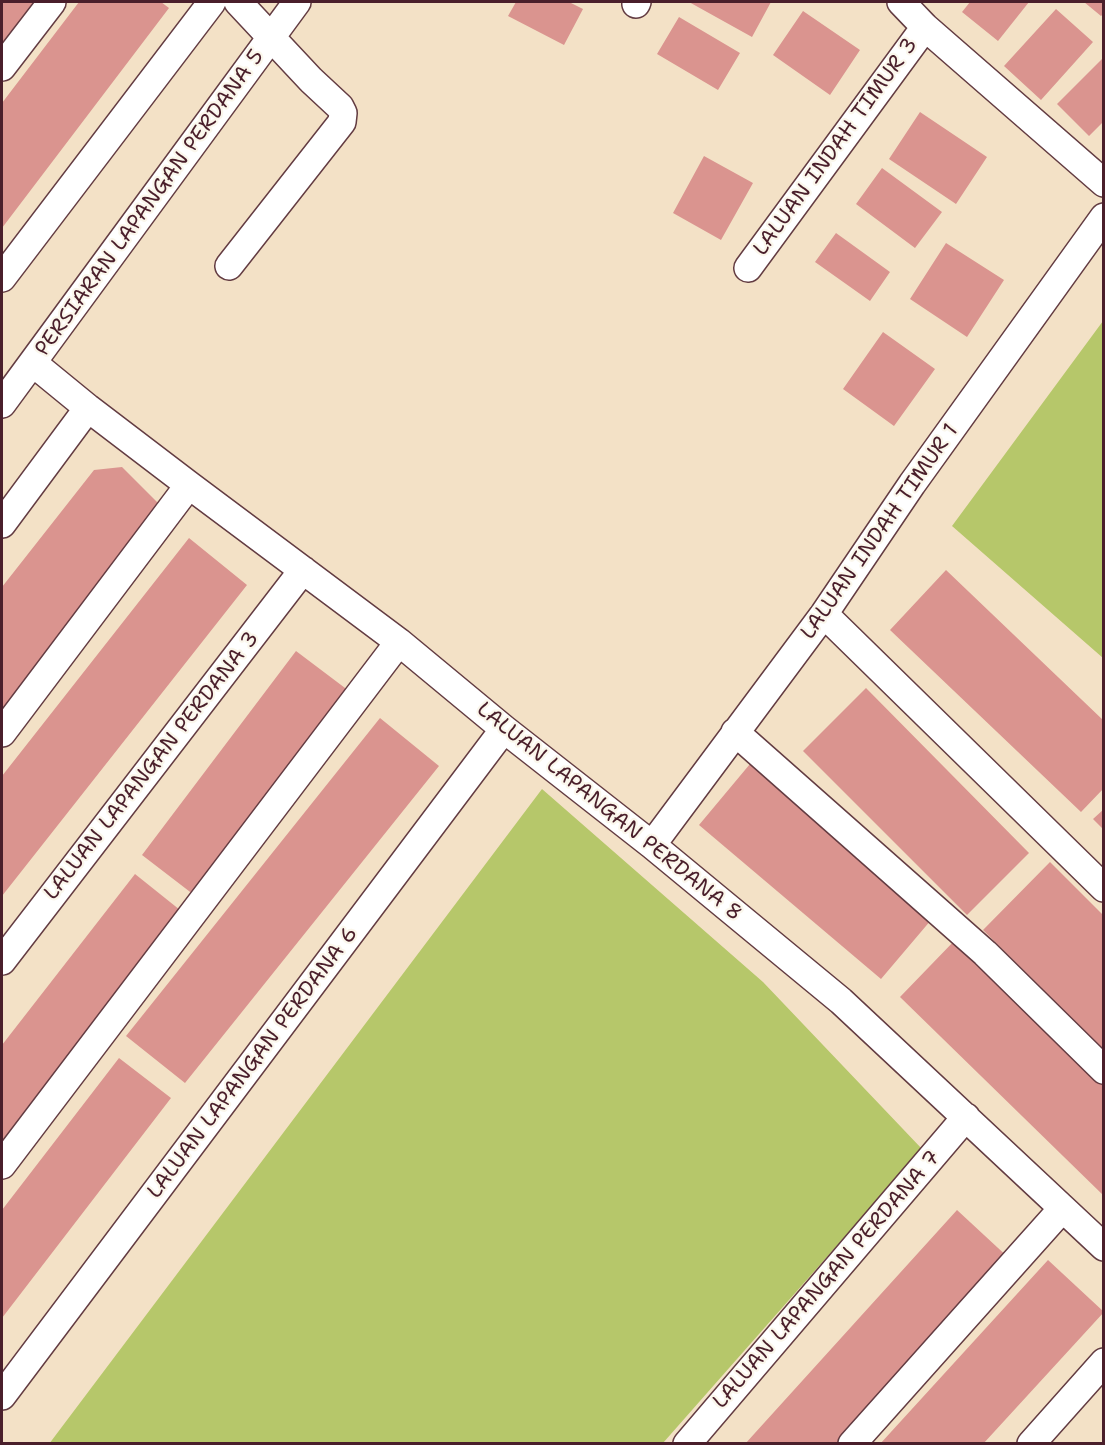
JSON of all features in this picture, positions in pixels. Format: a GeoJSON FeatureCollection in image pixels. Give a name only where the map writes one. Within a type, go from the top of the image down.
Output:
{"type":"FeatureCollection","features":[{"type":"Feature","properties":{"kind":"street"},"geometry":{"type":"LineString","coordinates":[[2,66],[51,2]]}},
{"type":"Feature","properties":{"kind":"street"},"geometry":{"type":"LineString","coordinates":[[2,278],[212,2]]}},
{"type":"Feature","properties":{"kind":"street"},"geometry":{"type":"LineString","coordinates":[[229,266],[342,122],[343,113],[340,107],[311,80],[238,2]]}},
{"type":"Feature","properties":{"kind":"street","name":"PERSIARAN LAPANGAN PERDANA 5"},"geometry":{"type":"LineString","coordinates":[[2,404],[297,2]]}},
{"type":"Feature","properties":{"kind":"street"},"geometry":{"type":"LineString","coordinates":[[901,2],[925,27],[1104,183]]}},
{"type":"Feature","properties":{"kind":"street","name":"LALUAN INDAH TIMUR 3"},"geometry":{"type":"LineString","coordinates":[[748,268],[925,27]]}},
{"type":"Feature","properties":{"kind":"street","name":"LALUAN INDAH TIMUR 1"},"geometry":{"type":"LineString","coordinates":[[652,845],[824,614],[912,484],[1104,217]]}},
{"type":"Feature","properties":{"kind":"street","name":"LALUAN LAPANGAN PERDANA 8"},"geometry":{"type":"LineString","coordinates":[[33,363],[189,485],[399,642],[504,729],[652,845],[841,1001],[1104,1247]]}},
{"type":"Feature","properties":{"kind":"street"},"geometry":{"type":"LineString","coordinates":[[2,524],[88,408]]}},
{"type":"Feature","properties":{"kind":"street"},"geometry":{"type":"LineString","coordinates":[[2,733],[189,485]]}},
{"type":"Feature","properties":{"kind":"street","name":"LALUAN LAPANGAN PERDANA 3"},"geometry":{"type":"LineString","coordinates":[[5,948],[303,570]]}},
{"type":"Feature","properties":{"kind":"street"},"geometry":{"type":"LineString","coordinates":[[824,614],[1104,888]]}},
{"type":"Feature","properties":{"kind":"street"},"geometry":{"type":"LineString","coordinates":[[2,1165],[399,642]]}},
{"type":"Feature","properties":{"kind":"street","name":"LALUAN LAPANGAN PERDANA 6"},"geometry":{"type":"LineString","coordinates":[[2,1396],[504,729]]}},
{"type":"Feature","properties":{"kind":"street"},"geometry":{"type":"LineString","coordinates":[[735,732],[985,953],[1104,1070]]}},
{"type":"Feature","properties":{"kind":"street","name":"LALUAN LAPANGAN PERDANA 7"},"geometry":{"type":"LineString","coordinates":[[687,1443],[966,1117]]}},
{"type":"Feature","properties":{"kind":"street"},"geometry":{"type":"LineString","coordinates":[[852,1443],[1062,1209]]}},
{"type":"Feature","properties":{"kind":"street"},"geometry":{"type":"LineString","coordinates":[[1031,1443],[1104,1362]]}},
{"type":"Feature","properties":{"kind":"green space"},"geometry":{"type":"Polygon","coordinates":[[[1103,321],[1103,658],[952,526],[1103,321]]]}},
{"type":"Feature","properties":{"kind":"green space"},"geometry":{"type":"Polygon","coordinates":[[[542,789],[763,982],[922,1149],[663,1443],[49,1444],[542,789]]]}},
{"type":"Feature","properties":{"kind":"building"},"geometry":{"type":"Polygon","coordinates":[[[2,2],[46,2],[2,59],[2,2]]]}},
{"type":"Feature","properties":{"kind":"building"},"geometry":{"type":"Polygon","coordinates":[[[79,2],[161,2],[169,8],[2,228],[2,103],[79,2]]]}},
{"type":"Feature","properties":{"kind":"building"},"geometry":{"type":"Polygon","coordinates":[[[516,2],[569,2],[583,9],[564,45],[508,16],[516,2]]]}},
{"type":"Feature","properties":{"kind":"building"},"geometry":{"type":"Polygon","coordinates":[[[689,2],[771,2],[752,37],[689,2]]]}},
{"type":"Feature","properties":{"kind":"building"},"geometry":{"type":"Polygon","coordinates":[[[970,2],[1029,2],[998,41],[962,12],[970,2]]]}},
{"type":"Feature","properties":{"kind":"building"},"geometry":{"type":"Polygon","coordinates":[[[1084,2],[1104,2],[1104,13],[1101,16],[1084,2]]]}},
{"type":"Feature","properties":{"kind":"building"},"geometry":{"type":"Polygon","coordinates":[[[1056,9],[1093,42],[1041,100],[1004,66],[1056,9]]]}},
{"type":"Feature","properties":{"kind":"building"},"geometry":{"type":"Polygon","coordinates":[[[803,11],[860,50],[830,95],[773,55],[803,11]]]}},
{"type":"Feature","properties":{"kind":"building"},"geometry":{"type":"Polygon","coordinates":[[[679,17],[740,53],[718,90],[657,54],[679,17]]]}},
{"type":"Feature","properties":{"kind":"building"},"geometry":{"type":"Polygon","coordinates":[[[1104,57],[1104,121],[1089,136],[1057,104],[1104,57]]]}},
{"type":"Feature","properties":{"kind":"building"},"geometry":{"type":"Polygon","coordinates":[[[920,112],[987,157],[956,204],[889,159],[920,112]]]}},
{"type":"Feature","properties":{"kind":"building"},"geometry":{"type":"Polygon","coordinates":[[[704,156],[753,183],[721,240],[673,213],[704,156]]]}},
{"type":"Feature","properties":{"kind":"building"},"geometry":{"type":"Polygon","coordinates":[[[882,168],[942,212],[915,248],[856,204],[882,168]]]}},
{"type":"Feature","properties":{"kind":"building"},"geometry":{"type":"Polygon","coordinates":[[[836,233],[890,272],[870,301],[815,262],[836,233]]]}},
{"type":"Feature","properties":{"kind":"building"},"geometry":{"type":"Polygon","coordinates":[[[946,243],[1004,280],[967,337],[910,299],[946,243]]]}},
{"type":"Feature","properties":{"kind":"building"},"geometry":{"type":"Polygon","coordinates":[[[883,332],[935,369],[894,426],[843,389],[883,332]]]}},
{"type":"Feature","properties":{"kind":"building"},"geometry":{"type":"Polygon","coordinates":[[[122,467],[168,513],[2,726],[2,587],[94,470],[122,467]]]}},
{"type":"Feature","properties":{"kind":"building"},"geometry":{"type":"Polygon","coordinates":[[[189,538],[247,585],[2,896],[2,776],[189,538]]]}},
{"type":"Feature","properties":{"kind":"building"},"geometry":{"type":"Polygon","coordinates":[[[946,570],[1104,721],[1104,788],[1081,812],[890,630],[946,570]]]}},
{"type":"Feature","properties":{"kind":"building"},"geometry":{"type":"Polygon","coordinates":[[[296,651],[353,694],[198,898],[142,855],[296,651]]]}},
{"type":"Feature","properties":{"kind":"building"},"geometry":{"type":"Polygon","coordinates":[[[866,688],[1029,853],[967,915],[803,751],[866,688]]]}},
{"type":"Feature","properties":{"kind":"building"},"geometry":{"type":"Polygon","coordinates":[[[380,718],[439,766],[185,1083],[126,1036],[380,718]]]}},
{"type":"Feature","properties":{"kind":"building"},"geometry":{"type":"Polygon","coordinates":[[[755,758],[937,913],[881,979],[699,825],[755,758]]]}},
{"type":"Feature","properties":{"kind":"building"},"geometry":{"type":"Polygon","coordinates":[[[1104,809],[1104,830],[1093,819],[1104,809]]]}},
{"type":"Feature","properties":{"kind":"building"},"geometry":{"type":"Polygon","coordinates":[[[1050,862],[1104,916],[1104,1050],[983,930],[1050,862]]]}},
{"type":"Feature","properties":{"kind":"building"},"geometry":{"type":"Polygon","coordinates":[[[135,874],[185,914],[2,1148],[2,1045],[135,874]]]}},
{"type":"Feature","properties":{"kind":"building"},"geometry":{"type":"Polygon","coordinates":[[[957,938],[1104,1082],[1104,1196],[900,997],[957,938]]]}},
{"type":"Feature","properties":{"kind":"building"},"geometry":{"type":"Polygon","coordinates":[[[119,1058],[171,1098],[2,1318],[2,1210],[119,1058]]]}},
{"type":"Feature","properties":{"kind":"building"},"geometry":{"type":"Polygon","coordinates":[[[957,1210],[1011,1260],[844,1444],[745,1444],[957,1210]]]}},
{"type":"Feature","properties":{"kind":"building"},"geometry":{"type":"Polygon","coordinates":[[[1048,1260],[1104,1312],[983,1444],[880,1444],[1048,1260]]]}}]}
